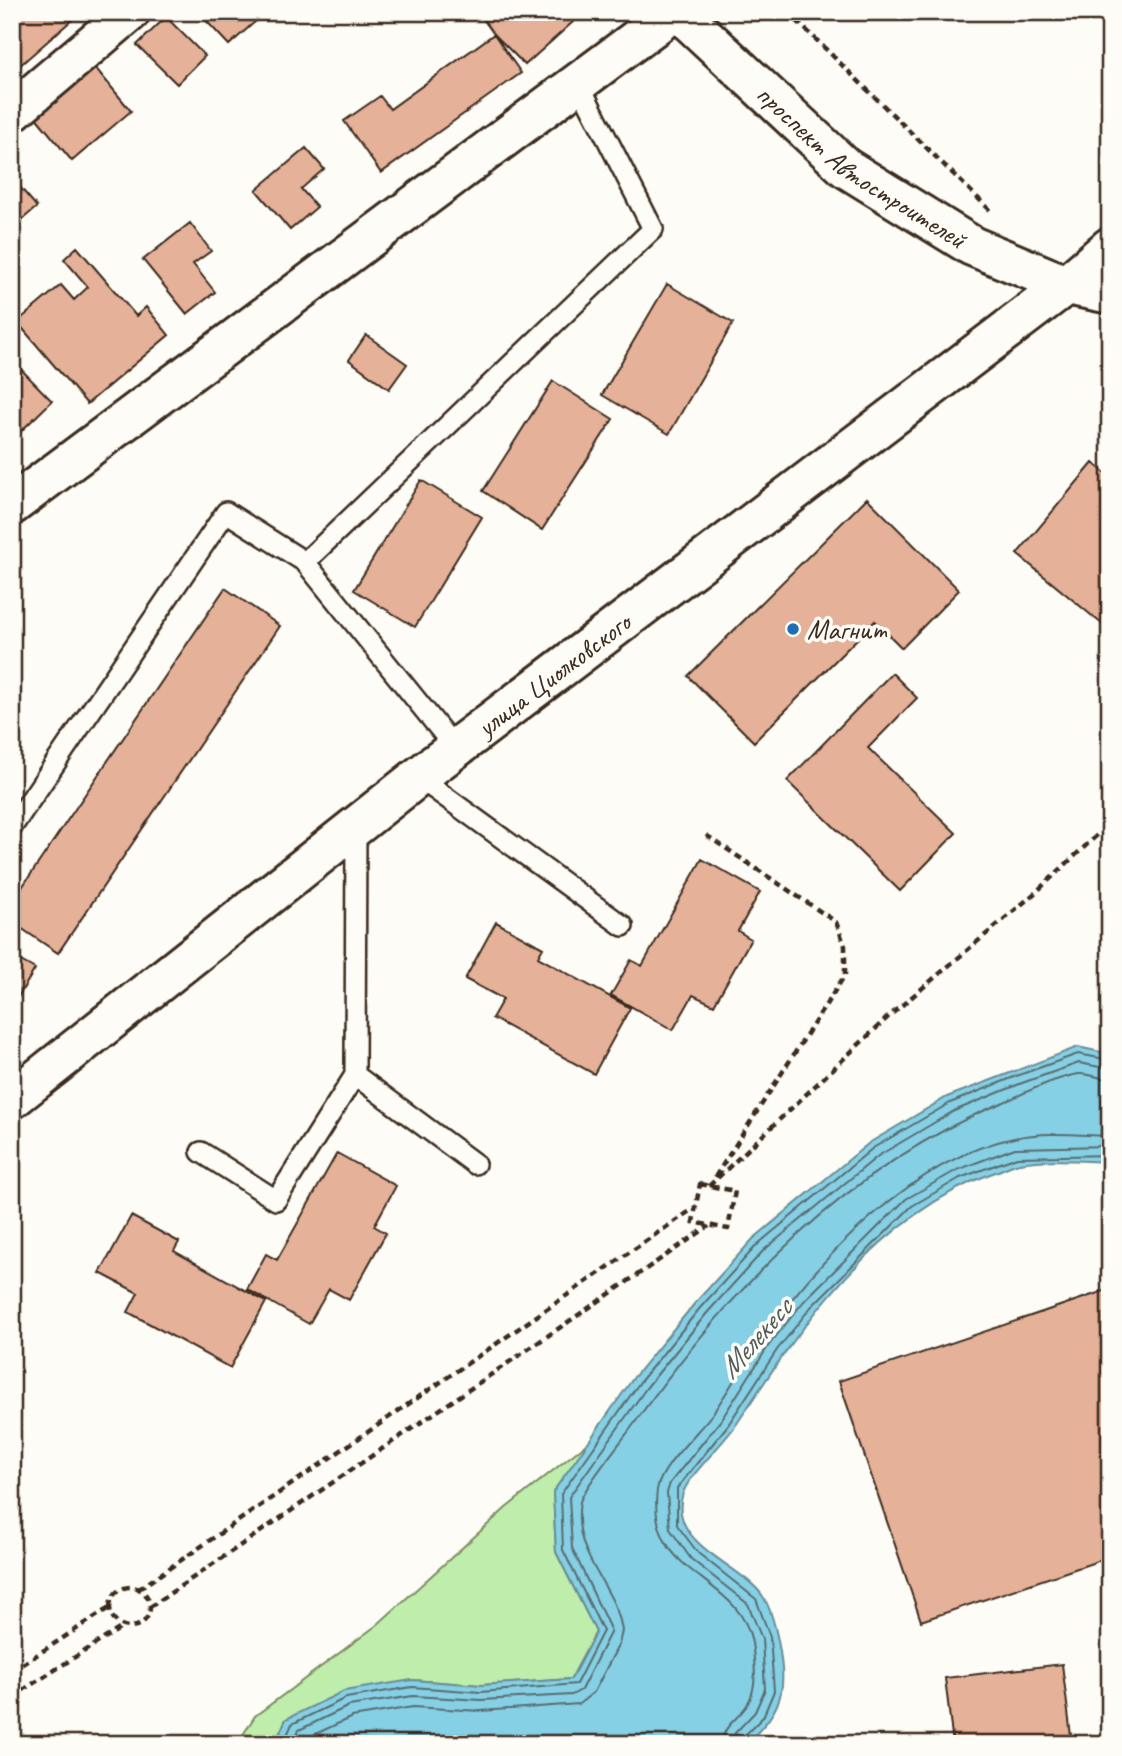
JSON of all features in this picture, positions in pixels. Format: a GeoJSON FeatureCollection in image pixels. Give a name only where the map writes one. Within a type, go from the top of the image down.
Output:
{"type":"FeatureCollection","features":[{"type":"Feature","properties":{"kind":"street"},"geometry":{"type":"LineString","coordinates":[[12,112],[130,12]]}},
{"type":"Feature","properties":{"kind":"street"},"geometry":{"type":"LineString","coordinates":[[12,505],[673,12]]}},
{"type":"Feature","properties":{"kind":"street","name":"проспект Автостроителей"},"geometry":{"type":"LineString","coordinates":[[679,12],[846,168],[972,246],[1066,285]]}},
{"type":"Feature","properties":{"kind":"street","name":"улица Циолковского"},"geometry":{"type":"LineString","coordinates":[[12,1099],[455,748],[1066,285],[1110,247]]}},
{"type":"Feature","properties":{"kind":"street"},"geometry":{"type":"LineString","coordinates":[[1066,285],[1110,294]]}},
{"type":"Feature","properties":{"kind":"lane"},"geometry":{"type":"LineString","coordinates":[[306,562],[653,229],[578,82]]}},
{"type":"Feature","properties":{"kind":"lane"},"geometry":{"type":"LineString","coordinates":[[12,827],[226,512],[306,562],[455,748]]}},
{"type":"Feature","properties":{"kind":"lane"},"geometry":{"type":"LineString","coordinates":[[418,777],[623,926]]}},
{"type":"Feature","properties":{"kind":"lane"},"geometry":{"type":"LineString","coordinates":[[201,1152],[275,1200],[355,1075],[356,828]]}},
{"type":"Feature","properties":{"kind":"lane"},"geometry":{"type":"LineString","coordinates":[[355,1075],[475,1164]]}},
{"type":"Feature","properties":{"kind":"path"},"geometry":{"type":"LineString","coordinates":[[788,12],[997,217]]}},
{"type":"Feature","properties":{"kind":"path"},"geometry":{"type":"LineString","coordinates":[[709,1186],[887,1018],[1035,893],[1110,823]]}},
{"type":"Feature","properties":{"kind":"path"},"geometry":{"type":"LineString","coordinates":[[706,835],[836,922],[845,946],[845,975],[709,1186]]}},
{"type":"Feature","properties":{"kind":"path"},"geometry":{"type":"LineString","coordinates":[[700,1184],[709,1186],[735,1191],[728,1229],[693,1222],[700,1184]]}},
{"type":"Feature","properties":{"kind":"path"},"geometry":{"type":"LineString","coordinates":[[139,1589],[697,1206]]}},
{"type":"Feature","properties":{"kind":"path"},"geometry":{"type":"LineString","coordinates":[[110,1608],[116,1622],[124,1626],[133,1628],[144,1622],[150,1607],[709,1226]]}},
{"type":"Feature","properties":{"kind":"path"},"geometry":{"type":"LineString","coordinates":[[12,1671],[110,1608],[117,1592],[130,1587],[139,1589],[147,1597],[150,1607]]}},
{"type":"Feature","properties":{"kind":"path"},"geometry":{"type":"LineString","coordinates":[[12,1697],[124,1626]]}},
{"type":"Feature","properties":{"kind":"green space"},"geometry":{"type":"Polygon","coordinates":[[[590,1441],[553,1492],[556,1552],[596,1632],[571,1679],[481,1685],[412,1680],[286,1719],[275,1744],[237,1744],[255,1716],[377,1625],[506,1508],[590,1441]]]}},
{"type":"Feature","properties":{"kind":"water","name":"Мелекесс"},"geometry":{"type":"Polygon","coordinates":[[[1078,1047],[1110,1054],[1110,1162],[1053,1160],[1016,1164],[949,1193],[912,1217],[877,1246],[816,1312],[732,1430],[692,1477],[683,1493],[681,1510],[685,1526],[708,1551],[752,1584],[762,1595],[775,1628],[782,1670],[779,1700],[763,1727],[746,1744],[275,1744],[286,1719],[344,1691],[412,1680],[481,1685],[571,1679],[596,1632],[556,1552],[553,1492],[634,1377],[695,1303],[753,1239],[869,1143],[947,1097],[1078,1047]]]}},
{"type":"Feature","properties":{"kind":"building"},"geometry":{"type":"Polygon","coordinates":[[[12,12],[81,12],[17,68],[12,63],[12,12]]]}},
{"type":"Feature","properties":{"kind":"building"},"geometry":{"type":"Polygon","coordinates":[[[198,12],[266,12],[229,45],[198,12]]]}},
{"type":"Feature","properties":{"kind":"building"},"geometry":{"type":"Polygon","coordinates":[[[478,12],[584,12],[525,65],[494,34],[478,12]]]}},
{"type":"Feature","properties":{"kind":"building"},"geometry":{"type":"Polygon","coordinates":[[[166,17],[205,56],[177,84],[137,45],[166,17]]]}},
{"type":"Feature","properties":{"kind":"building"},"geometry":{"type":"Polygon","coordinates":[[[494,34],[521,73],[381,173],[344,121],[380,96],[390,109],[494,34]]]}},
{"type":"Feature","properties":{"kind":"building"},"geometry":{"type":"Polygon","coordinates":[[[93,65],[131,111],[72,161],[34,115],[93,65]]]}},
{"type":"Feature","properties":{"kind":"building"},"geometry":{"type":"Polygon","coordinates":[[[306,148],[324,169],[301,189],[317,207],[290,230],[256,190],[306,148]]]}},
{"type":"Feature","properties":{"kind":"building"},"geometry":{"type":"Polygon","coordinates":[[[12,178],[37,207],[12,228],[12,178]]]}},
{"type":"Feature","properties":{"kind":"building"},"geometry":{"type":"Polygon","coordinates":[[[190,223],[211,251],[193,264],[215,292],[187,314],[143,260],[190,223]]]}},
{"type":"Feature","properties":{"kind":"building"},"geometry":{"type":"Polygon","coordinates":[[[77,247],[136,316],[146,307],[169,335],[87,404],[17,322],[61,285],[74,300],[88,287],[64,259],[77,247]]]}},
{"type":"Feature","properties":{"kind":"building"},"geometry":{"type":"Polygon","coordinates":[[[667,284],[733,323],[669,434],[602,395],[667,284]]]}},
{"type":"Feature","properties":{"kind":"building"},"geometry":{"type":"Polygon","coordinates":[[[366,335],[407,364],[389,389],[349,360],[366,335]]]}},
{"type":"Feature","properties":{"kind":"building"},"geometry":{"type":"Polygon","coordinates":[[[12,360],[52,401],[13,439],[12,438],[12,360]]]}},
{"type":"Feature","properties":{"kind":"building"},"geometry":{"type":"Polygon","coordinates":[[[553,381],[613,419],[542,530],[483,491],[553,381]]]}},
{"type":"Feature","properties":{"kind":"building"},"geometry":{"type":"Polygon","coordinates":[[[1093,463],[1110,477],[1108,629],[1017,554],[1093,463]]]}},
{"type":"Feature","properties":{"kind":"building"},"geometry":{"type":"Polygon","coordinates":[[[421,480],[482,517],[415,627],[354,590],[421,480]]]}},
{"type":"Feature","properties":{"kind":"building"},"geometry":{"type":"Polygon","coordinates":[[[867,498],[959,590],[902,648],[875,621],[754,742],[688,676],[867,498]]]}},
{"type":"Feature","properties":{"kind":"building"},"geometry":{"type":"Polygon","coordinates":[[[225,588],[280,626],[58,953],[12,922],[12,902],[225,588]]]}},
{"type":"Feature","properties":{"kind":"building"},"geometry":{"type":"Polygon","coordinates":[[[892,673],[917,698],[868,748],[956,833],[900,891],[787,781],[892,673]]]}},
{"type":"Feature","properties":{"kind":"building"},"geometry":{"type":"Polygon","coordinates":[[[702,859],[760,892],[738,931],[751,939],[714,1005],[693,995],[673,1030],[611,995],[631,960],[642,966],[702,859]]]}},
{"type":"Feature","properties":{"kind":"building"},"geometry":{"type":"Polygon","coordinates":[[[496,922],[543,948],[538,957],[630,1008],[594,1074],[492,1018],[503,999],[465,979],[496,922]]]}},
{"type":"Feature","properties":{"kind":"building"},"geometry":{"type":"Polygon","coordinates":[[[12,956],[35,969],[12,1007],[12,956]]]}},
{"type":"Feature","properties":{"kind":"building"},"geometry":{"type":"Polygon","coordinates":[[[337,1153],[396,1186],[374,1226],[386,1233],[349,1300],[329,1289],[309,1324],[247,1289],[266,1254],[277,1260],[337,1153]]]}},
{"type":"Feature","properties":{"kind":"building"},"geometry":{"type":"Polygon","coordinates":[[[131,1216],[179,1242],[174,1251],[266,1302],[230,1368],[128,1312],[138,1293],[100,1273],[131,1216]]]}},
{"type":"Feature","properties":{"kind":"building"},"geometry":{"type":"Polygon","coordinates":[[[1110,1289],[1110,1557],[921,1621],[839,1381],[1110,1289]]]}},
{"type":"Feature","properties":{"kind":"building"},"geometry":{"type":"Polygon","coordinates":[[[1062,1664],[1072,1744],[953,1744],[945,1678],[1062,1664]]]}},
{"type":"Feature","properties":{"kind":"place","name":"Магнит"},"geometry":{"type":"Point","coordinates":[793,629]}}]}
